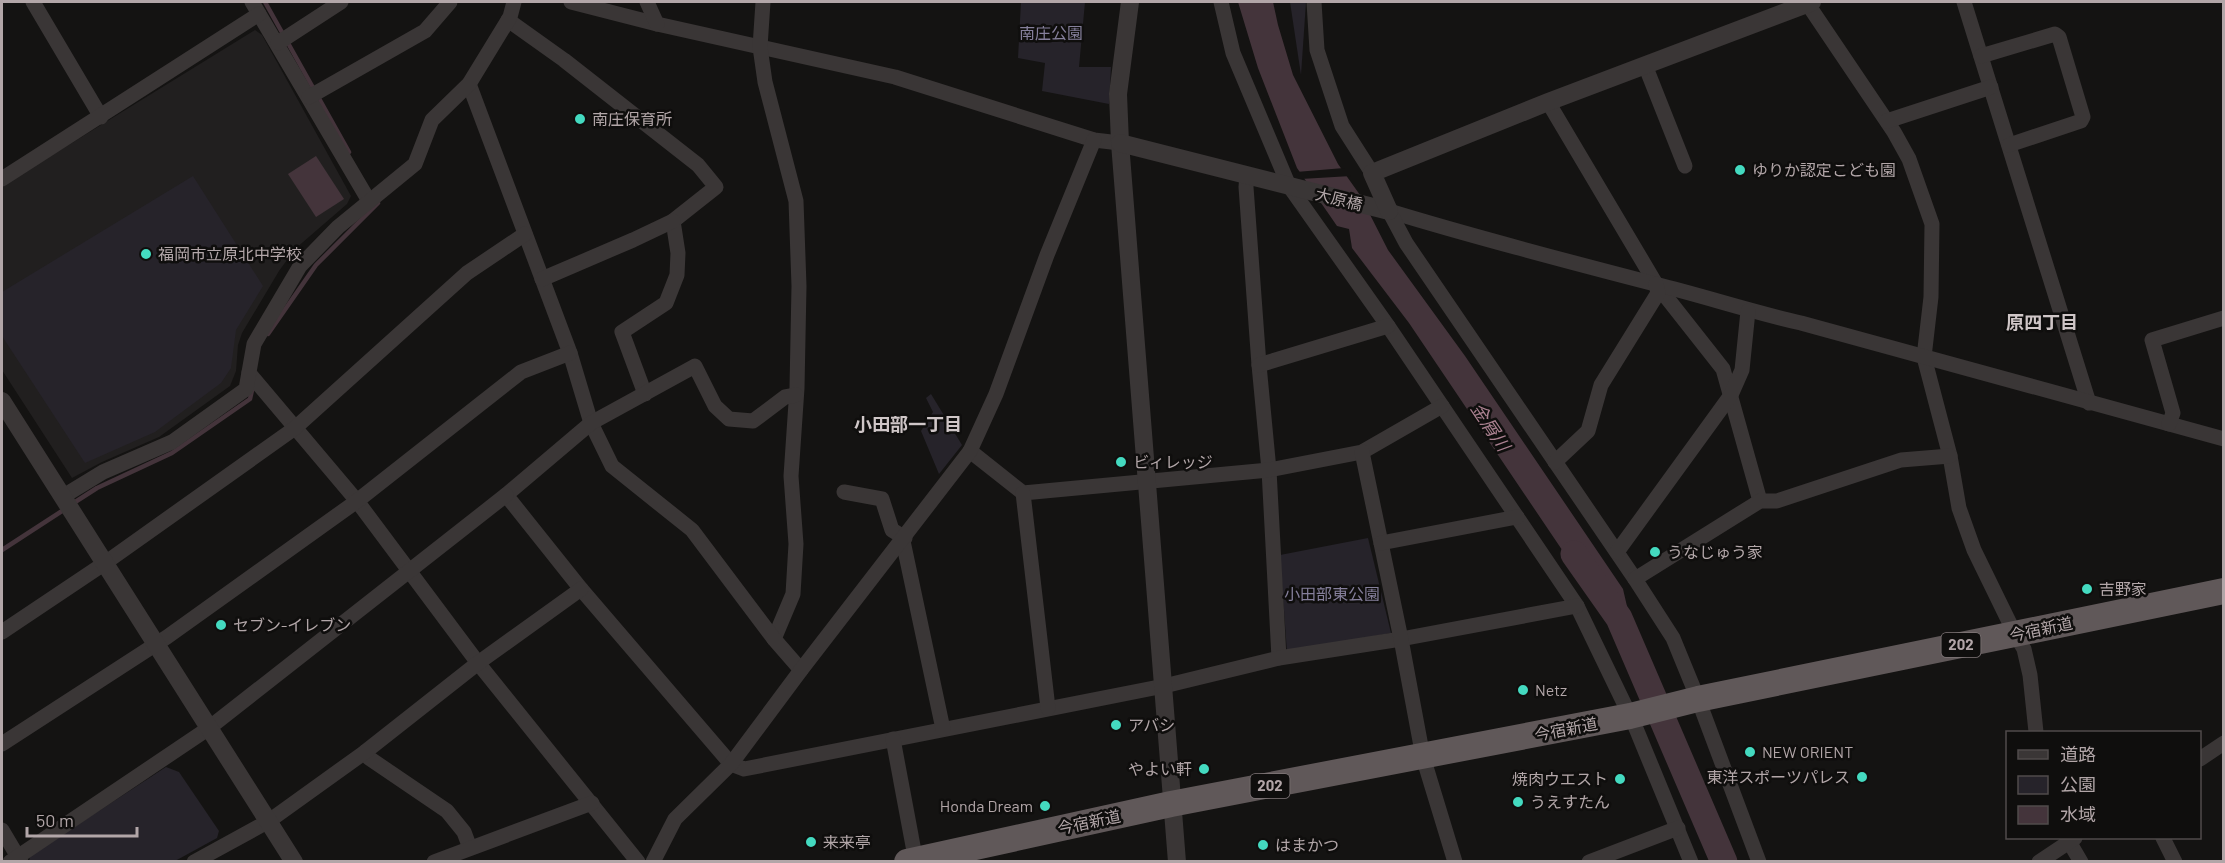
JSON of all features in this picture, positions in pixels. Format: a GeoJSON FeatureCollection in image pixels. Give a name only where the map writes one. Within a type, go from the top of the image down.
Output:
{"type":"FeatureCollection","features":[{"type":"Feature","properties":{"kind":"highway","name":"今宿新道"},"geometry":{"type":"LineString","coordinates":[[2019,641],[2223,591]]}},
{"type":"Feature","properties":{"kind":"highway","name":"今宿新道"},"geometry":{"type":"LineString","coordinates":[[912,861],[1425,764],[1700,704],[2019,641],[2223,607]]}},
{"type":"Feature","properties":{"kind":"highway","name":"今宿新道"},"geometry":{"type":"LineString","coordinates":[[974,861],[1172,812]]}},
{"type":"Feature","properties":{"kind":"street"},"geometry":{"type":"LineString","coordinates":[[33,2],[101,117]]}},
{"type":"Feature","properties":{"kind":"street"},"geometry":{"type":"LineString","coordinates":[[284,39],[341,2]]}},
{"type":"Feature","properties":{"kind":"street"},"geometry":{"type":"LineString","coordinates":[[315,94],[425,32],[450,2]]}},
{"type":"Feature","properties":{"kind":"street"},"geometry":{"type":"LineString","coordinates":[[66,504],[103,472],[172,442],[246,389],[254,344],[300,267],[338,227],[414,164],[432,120],[469,84],[508,20],[514,2]]}},
{"type":"Feature","properties":{"kind":"street"},"geometry":{"type":"LineString","coordinates":[[571,2],[657,24],[895,77],[1094,140],[1120,142]]}},
{"type":"Feature","properties":{"kind":"street"},"geometry":{"type":"LineString","coordinates":[[647,2],[657,24]]}},
{"type":"Feature","properties":{"kind":"street"},"geometry":{"type":"LineString","coordinates":[[763,2],[760,47],[765,82],[796,201],[799,286],[791,476],[796,544],[793,594],[774,639]]}},
{"type":"Feature","properties":{"kind":"street"},"geometry":{"type":"LineString","coordinates":[[1130,2],[1118,94],[1120,142],[1177,861]]}},
{"type":"Feature","properties":{"kind":"street"},"geometry":{"type":"LineString","coordinates":[[1221,2],[1233,52],[1289,186],[1388,326],[1577,606],[1633,719],[1691,861]]}},
{"type":"Feature","properties":{"kind":"street"},"geometry":{"type":"LineString","coordinates":[[1314,2],[1317,50],[1342,126],[1372,173],[1406,243],[1673,638],[1759,861]]}},
{"type":"Feature","properties":{"kind":"street"},"geometry":{"type":"LineString","coordinates":[[1372,173],[1548,102],[1808,2],[1887,121],[1909,159],[1932,224],[1931,297],[1924,357],[1950,456],[1959,508],[1974,550],[2019,641],[2030,675],[2036,731]]}},
{"type":"Feature","properties":{"kind":"street"},"geometry":{"type":"LineString","coordinates":[[1964,2],[2089,402]]}},
{"type":"Feature","properties":{"kind":"street"},"geometry":{"type":"LineString","coordinates":[[2,179],[101,117],[255,8],[284,39],[373,197]]}},
{"type":"Feature","properties":{"kind":"street"},"geometry":{"type":"LineString","coordinates":[[508,20],[564,60],[698,165],[716,187],[673,220],[633,240],[542,279]]}},
{"type":"Feature","properties":{"kind":"street"},"geometry":{"type":"LineString","coordinates":[[1981,56],[2055,34],[2059,37],[2084,117],[2081,121],[2009,145]]}},
{"type":"Feature","properties":{"kind":"street"},"geometry":{"type":"LineString","coordinates":[[1645,65],[1685,166]]}},
{"type":"Feature","properties":{"kind":"street"},"geometry":{"type":"LineString","coordinates":[[469,84],[570,353],[591,423],[612,466],[692,530],[774,639],[801,670]]}},
{"type":"Feature","properties":{"kind":"street"},"geometry":{"type":"LineString","coordinates":[[1887,121],[1991,87]]}},
{"type":"Feature","properties":{"kind":"street"},"geometry":{"type":"LineString","coordinates":[[1548,102],[1656,284],[1724,369],[1760,501]]}},
{"type":"Feature","properties":{"kind":"street"},"geometry":{"type":"LineString","coordinates":[[653,861],[675,819],[731,764],[970,451],[996,394],[1047,255],[1094,140]]}},
{"type":"Feature","properties":{"kind":"street","name":"大原橋"},"geometry":{"type":"LineString","coordinates":[[1120,142],[1247,177],[1389,211]]}},
{"type":"Feature","properties":{"kind":"street"},"geometry":{"type":"LineString","coordinates":[[1247,177],[1259,365],[1269,470],[1279,658]]}},
{"type":"Feature","properties":{"kind":"street"},"geometry":{"type":"LineString","coordinates":[[1389,211],[1592,269],[1801,323],[2223,439]]}},
{"type":"Feature","properties":{"kind":"street"},"geometry":{"type":"LineString","coordinates":[[645,394],[622,332],[666,303],[677,275],[678,253],[673,220]]}},
{"type":"Feature","properties":{"kind":"street"},"geometry":{"type":"LineString","coordinates":[[2,632],[105,563],[295,428],[467,273],[525,234]]}},
{"type":"Feature","properties":{"kind":"street"},"geometry":{"type":"LineString","coordinates":[[1555,462],[1588,431],[1601,385],[1658,293],[1656,284]]}},
{"type":"Feature","properties":{"kind":"street"},"geometry":{"type":"LineString","coordinates":[[1617,552],[1731,395],[1742,370],[1748,311]]}},
{"type":"Feature","properties":{"kind":"street"},"geometry":{"type":"LineString","coordinates":[[2169,424],[2173,413],[2152,340],[2223,318]]}},
{"type":"Feature","properties":{"kind":"street"},"geometry":{"type":"LineString","coordinates":[[1259,365],[1388,326]]}},
{"type":"Feature","properties":{"kind":"street"},"geometry":{"type":"LineString","coordinates":[[2,744],[156,645],[357,501],[521,372],[570,353]]}},
{"type":"Feature","properties":{"kind":"street"},"geometry":{"type":"LineString","coordinates":[[2,830],[16,860],[209,728],[506,495],[591,423],[695,366],[715,406],[729,419],[753,421],[785,397],[796,395]]}},
{"type":"Feature","properties":{"kind":"street"},"geometry":{"type":"LineString","coordinates":[[249,373],[357,501],[478,663],[638,861]]}},
{"type":"Feature","properties":{"kind":"street"},"geometry":{"type":"LineString","coordinates":[[2,401],[294,861]]}},
{"type":"Feature","properties":{"kind":"street"},"geometry":{"type":"LineString","coordinates":[[970,451],[1023,493],[1269,470],[1362,452],[1442,406]]}},
{"type":"Feature","properties":{"kind":"street"},"geometry":{"type":"LineString","coordinates":[[1362,452],[1425,764],[1455,861]]}},
{"type":"Feature","properties":{"kind":"street"},"geometry":{"type":"LineString","coordinates":[[1635,579],[1760,501],[1777,501],[1901,460],[1950,456]]}},
{"type":"Feature","properties":{"kind":"street"},"geometry":{"type":"LineString","coordinates":[[844,492],[882,499],[892,530],[904,539],[943,729]]}},
{"type":"Feature","properties":{"kind":"street"},"geometry":{"type":"LineString","coordinates":[[1023,493],[1048,708]]}},
{"type":"Feature","properties":{"kind":"street"},"geometry":{"type":"LineString","coordinates":[[506,495],[581,589],[731,764],[744,769],[1164,686],[1279,658],[1401,639],[1577,606]]}},
{"type":"Feature","properties":{"kind":"street"},"geometry":{"type":"LineString","coordinates":[[1381,543],[1517,517]]}},
{"type":"Feature","properties":{"kind":"street"},"geometry":{"type":"LineString","coordinates":[[194,861],[269,821],[365,752],[478,663],[581,589]]}},
{"type":"Feature","properties":{"kind":"street"},"geometry":{"type":"LineString","coordinates":[[893,739],[912,861]]}},
{"type":"Feature","properties":{"kind":"street"},"geometry":{"type":"LineString","coordinates":[[2201,758],[2223,743]]}},
{"type":"Feature","properties":{"kind":"street"},"geometry":{"type":"LineString","coordinates":[[365,752],[369,758],[447,811],[464,832],[470,848]]}},
{"type":"Feature","properties":{"kind":"street"},"geometry":{"type":"LineString","coordinates":[[434,861],[592,803]]}},
{"type":"Feature","properties":{"kind":"street"},"geometry":{"type":"LineString","coordinates":[[1589,861],[1678,828]]}},
{"type":"Feature","properties":{"kind":"street"},"geometry":{"type":"LineString","coordinates":[[2039,861],[2070,839]]}},
{"type":"Feature","properties":{"kind":"street"},"geometry":{"type":"LineString","coordinates":[[2071,839],[2081,861]]}},
{"type":"Feature","properties":{"kind":"street"},"geometry":{"type":"LineString","coordinates":[[2164,839],[2175,861]]}},
{"type":"Feature","properties":{"kind":"shaded area","name":"福岡市立原北中学校"},"geometry":{"type":"Polygon","coordinates":[[[255,30],[262,35],[351,196],[347,204],[295,249],[279,271],[242,333],[238,345],[236,371],[230,386],[159,437],[72,478],[2,370],[2,186],[255,30]]]}},
{"type":"Feature","properties":{"kind":"green space","name":"南庄公園"},"geometry":{"type":"Polygon","coordinates":[[[1021,2],[1085,2],[1079,67],[1111,67],[1109,104],[1042,91],[1045,63],[1018,58],[1021,2]]]}},
{"type":"Feature","properties":{"kind":"green space"},"geometry":{"type":"Polygon","coordinates":[[[1290,2],[1306,2],[1301,75],[1290,2]]]}},
{"type":"Feature","properties":{"kind":"green space"},"geometry":{"type":"Polygon","coordinates":[[[193,176],[263,286],[236,330],[231,368],[221,383],[155,432],[85,463],[2,336],[2,292],[193,176]]]}},
{"type":"Feature","properties":{"kind":"green space"},"geometry":{"type":"Polygon","coordinates":[[[931,394],[962,445],[939,474],[921,431],[933,412],[926,398],[931,394]]]}},
{"type":"Feature","properties":{"kind":"green space","name":"小田部東公園"},"geometry":{"type":"Polygon","coordinates":[[[1368,538],[1391,633],[1287,652],[1280,555],[1368,538]]]}},
{"type":"Feature","properties":{"kind":"green space"},"geometry":{"type":"Polygon","coordinates":[[[166,767],[179,772],[219,831],[217,838],[175,861],[29,862],[30,856],[166,767]]]}},
{"type":"Feature","properties":{"kind":"water"},"geometry":{"type":"Polygon","coordinates":[[[1238,2],[1273,2],[1293,75],[1338,164],[1360,195],[1388,250],[1465,356],[1623,589],[1647,693],[1686,767],[1670,768],[1638,689],[1623,627],[1604,587],[1581,578],[1409,323],[1352,248],[1349,229],[1337,226],[1297,168],[1258,68],[1238,2]]]}},
{"type":"Feature","properties":{"kind":"water"},"geometry":{"type":"Polygon","coordinates":[[[316,156],[344,199],[316,217],[288,174],[316,156]]]}},
{"type":"Feature","properties":{"kind":"pier"},"geometry":{"type":"Polygon","coordinates":[[[1344,168],[1351,176],[1301,179],[1296,172],[1344,168]]]}},
{"type":"Feature","properties":{"kind":"pier"},"geometry":{"type":"Polygon","coordinates":[[[1651,693],[1674,737],[1656,740],[1638,696],[1651,693]]]}},
{"type":"Feature","properties":{"kind":"waterway"},"geometry":{"type":"LineString","coordinates":[[265,2],[349,152]]}},
{"type":"Feature","properties":{"kind":"waterway"},"geometry":{"type":"LineString","coordinates":[[268,334],[316,265],[378,203]]}},
{"type":"Feature","properties":{"kind":"waterway"},"geometry":{"type":"LineString","coordinates":[[72,504],[97,488],[172,453],[250,399],[252,390]]}},
{"type":"Feature","properties":{"kind":"waterway"},"geometry":{"type":"LineString","coordinates":[[2,550],[65,509]]}},
{"type":"Feature","properties":{"kind":"waterway","name":"金屑川"},"geometry":{"type":"LineString","coordinates":[[1574,554],[1619,618],[1724,862]]}},
{"type":"Feature","properties":{"kind":"place","name":"南庄保育所"},"geometry":{"type":"Point","coordinates":[580,119]}},
{"type":"Feature","properties":{"kind":"place","name":"ゆりか認定こども園"},"geometry":{"type":"Point","coordinates":[1740,170]}},
{"type":"Feature","properties":{"kind":"place","name":"福岡市立原北中学校"},"geometry":{"type":"Point","coordinates":[146,254]}},
{"type":"Feature","properties":{"kind":"place","name":"ビィレッジ"},"geometry":{"type":"Point","coordinates":[1121,462]}},
{"type":"Feature","properties":{"kind":"place","name":"うなじゅう家"},"geometry":{"type":"Point","coordinates":[1655,552]}},
{"type":"Feature","properties":{"kind":"place","name":"吉野家"},"geometry":{"type":"Point","coordinates":[2087,589]}},
{"type":"Feature","properties":{"kind":"place","name":"セブン-イレブン"},"geometry":{"type":"Point","coordinates":[221,625]}},
{"type":"Feature","properties":{"kind":"place","name":"Netz"},"geometry":{"type":"Point","coordinates":[1523,690]}},
{"type":"Feature","properties":{"kind":"place","name":"アバシ"},"geometry":{"type":"Point","coordinates":[1116,725]}},
{"type":"Feature","properties":{"kind":"place","name":"NEW ORIENT"},"geometry":{"type":"Point","coordinates":[1750,752]}},
{"type":"Feature","properties":{"kind":"place","name":"やよい軒"},"geometry":{"type":"Point","coordinates":[1204,769]}},
{"type":"Feature","properties":{"kind":"place","name":"東洋スポーツパレス"},"geometry":{"type":"Point","coordinates":[1862,777]}},
{"type":"Feature","properties":{"kind":"place","name":"焼肉ウエスト"},"geometry":{"type":"Point","coordinates":[1620,779]}},
{"type":"Feature","properties":{"kind":"place","name":"うえすたん"},"geometry":{"type":"Point","coordinates":[1518,802]}},
{"type":"Feature","properties":{"kind":"place","name":"Honda Dream"},"geometry":{"type":"Point","coordinates":[1045,806]}},
{"type":"Feature","properties":{"kind":"place","name":"来来亭"},"geometry":{"type":"Point","coordinates":[811,842]}},
{"type":"Feature","properties":{"kind":"place","name":"はまかつ"},"geometry":{"type":"Point","coordinates":[1263,845]}},
{"type":"Feature","properties":{"kind":"district","name":"原四丁目"},"geometry":{"type":"Point","coordinates":[2042,323]}},
{"type":"Feature","properties":{"kind":"district","name":"小田部一丁目"},"geometry":{"type":"Point","coordinates":[908,425]}}]}
